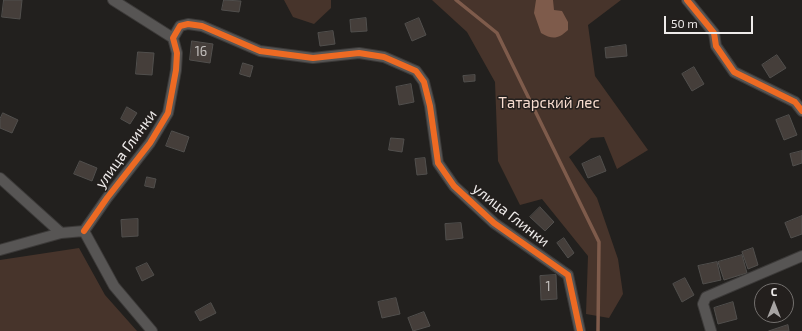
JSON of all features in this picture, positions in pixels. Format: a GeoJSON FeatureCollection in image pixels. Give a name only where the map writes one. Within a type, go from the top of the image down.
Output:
{"type":"FeatureCollection","features":[{"type":"Feature","properties":{"kind":"street"},"geometry":{"type":"LineString","coordinates":[[113,0],[173,38]]}},
{"type":"Feature","properties":{"kind":"street"},"geometry":{"type":"LineString","coordinates":[[687,0],[714,34],[716,46],[734,72],[754,84],[795,102],[802,111]]}},
{"type":"Feature","properties":{"kind":"street","name":"улица Глинки"},"geometry":{"type":"LineString","coordinates":[[84,231],[107,198],[150,143],[168,113],[176,70],[177,53],[173,38],[180,26],[188,24],[202,26],[260,51],[313,58],[359,53],[384,57],[416,71],[424,82],[430,106],[438,163],[454,186],[494,223],[568,275],[580,331]]}},
{"type":"Feature","properties":{"kind":"street"},"geometry":{"type":"LineString","coordinates":[[0,178],[61,233]]}},
{"type":"Feature","properties":{"kind":"street"},"geometry":{"type":"LineString","coordinates":[[0,250],[61,233],[84,231],[114,286],[152,331]]}},
{"type":"Feature","properties":{"kind":"street"},"geometry":{"type":"LineString","coordinates":[[711,331],[703,304],[706,297],[802,256]]}},
{"type":"Feature","properties":{"kind":"green space"},"geometry":{"type":"Polygon","coordinates":[[[284,0],[331,0],[331,8],[314,24],[293,17],[284,0]]]}},
{"type":"Feature","properties":{"kind":"green space","name":"Татарский лес"},"geometry":{"type":"Polygon","coordinates":[[[432,0],[621,0],[588,25],[595,76],[648,150],[617,169],[604,137],[591,138],[569,157],[597,198],[618,259],[623,294],[609,318],[586,314],[588,256],[542,199],[520,205],[498,161],[495,82],[467,32],[432,0]]]}},
{"type":"Feature","properties":{"kind":"green space"},"geometry":{"type":"Polygon","coordinates":[[[79,248],[105,295],[137,331],[0,331],[0,260],[79,248]]]}},
{"type":"Feature","properties":{"kind":"shaded area"},"geometry":{"type":"Polygon","coordinates":[[[536,0],[553,0],[554,10],[562,11],[568,22],[568,30],[555,38],[541,33],[534,13],[536,0]]]}},
{"type":"Feature","properties":{"kind":"building"},"geometry":{"type":"Polygon","coordinates":[[[4,0],[22,0],[20,19],[2,17],[4,0]]]}},
{"type":"Feature","properties":{"kind":"building"},"geometry":{"type":"Polygon","coordinates":[[[224,0],[241,1],[239,12],[222,10],[224,0]]]}},
{"type":"Feature","properties":{"kind":"building"},"geometry":{"type":"Polygon","coordinates":[[[366,18],[367,31],[351,32],[350,20],[366,18]]]}},
{"type":"Feature","properties":{"kind":"building"},"geometry":{"type":"Polygon","coordinates":[[[419,18],[426,35],[412,41],[405,24],[419,18]]]}},
{"type":"Feature","properties":{"kind":"building"},"geometry":{"type":"Polygon","coordinates":[[[333,31],[335,44],[320,46],[318,33],[333,31]]]}},
{"type":"Feature","properties":{"kind":"building"},"geometry":{"type":"Polygon","coordinates":[[[192,41],[213,44],[210,63],[190,60],[192,41]]]}},
{"type":"Feature","properties":{"kind":"building"},"geometry":{"type":"Polygon","coordinates":[[[626,45],[627,56],[606,58],[605,48],[626,45]]]}},
{"type":"Feature","properties":{"kind":"building"},"geometry":{"type":"Polygon","coordinates":[[[138,52],[154,53],[152,75],[136,74],[138,52]]]}},
{"type":"Feature","properties":{"kind":"building"},"geometry":{"type":"Polygon","coordinates":[[[777,55],[786,68],[770,78],[762,65],[777,55]]]}},
{"type":"Feature","properties":{"kind":"building"},"geometry":{"type":"Polygon","coordinates":[[[243,63],[253,66],[250,77],[240,74],[243,63]]]}},
{"type":"Feature","properties":{"kind":"building"},"geometry":{"type":"Polygon","coordinates":[[[694,67],[704,84],[692,91],[682,74],[694,67]]]}},
{"type":"Feature","properties":{"kind":"building"},"geometry":{"type":"Polygon","coordinates":[[[475,75],[475,81],[464,82],[463,76],[475,75]]]}},
{"type":"Feature","properties":{"kind":"building"},"geometry":{"type":"Polygon","coordinates":[[[411,84],[414,102],[399,105],[396,87],[411,84]]]}},
{"type":"Feature","properties":{"kind":"building"},"geometry":{"type":"Polygon","coordinates":[[[127,107],[137,113],[130,124],[121,119],[127,107]]]}},
{"type":"Feature","properties":{"kind":"building"},"geometry":{"type":"Polygon","coordinates":[[[3,113],[18,120],[12,133],[0,128],[0,119],[3,113]]]}},
{"type":"Feature","properties":{"kind":"building"},"geometry":{"type":"Polygon","coordinates":[[[789,115],[797,135],[784,140],[776,120],[789,115]]]}},
{"type":"Feature","properties":{"kind":"building"},"geometry":{"type":"Polygon","coordinates":[[[172,131],[189,137],[184,152],[166,146],[172,131]]]}},
{"type":"Feature","properties":{"kind":"building"},"geometry":{"type":"Polygon","coordinates":[[[391,138],[404,139],[402,152],[389,150],[391,138]]]}},
{"type":"Feature","properties":{"kind":"building"},"geometry":{"type":"Polygon","coordinates":[[[802,151],[802,163],[793,166],[790,154],[802,151]]]}},
{"type":"Feature","properties":{"kind":"building"},"geometry":{"type":"Polygon","coordinates":[[[600,156],[606,171],[588,178],[582,164],[600,156]]]}},
{"type":"Feature","properties":{"kind":"building"},"geometry":{"type":"Polygon","coordinates":[[[425,158],[427,174],[417,175],[415,159],[425,158]]]}},
{"type":"Feature","properties":{"kind":"building"},"geometry":{"type":"Polygon","coordinates":[[[80,161],[97,168],[92,181],[74,174],[80,161]]]}},
{"type":"Feature","properties":{"kind":"building"},"geometry":{"type":"Polygon","coordinates":[[[147,177],[156,179],[154,188],[145,186],[147,177]]]}},
{"type":"Feature","properties":{"kind":"building"},"geometry":{"type":"Polygon","coordinates":[[[540,207],[554,222],[545,231],[530,217],[540,207]]]}},
{"type":"Feature","properties":{"kind":"building"},"geometry":{"type":"Polygon","coordinates":[[[802,216],[802,234],[791,238],[785,223],[802,216]]]}},
{"type":"Feature","properties":{"kind":"building"},"geometry":{"type":"Polygon","coordinates":[[[138,219],[138,236],[122,237],[121,220],[138,219]]]}},
{"type":"Feature","properties":{"kind":"building"},"geometry":{"type":"Polygon","coordinates":[[[461,223],[463,238],[446,240],[445,224],[461,223]]]}},
{"type":"Feature","properties":{"kind":"building"},"geometry":{"type":"Polygon","coordinates":[[[564,238],[574,253],[568,258],[557,243],[564,238]]]}},
{"type":"Feature","properties":{"kind":"building"},"geometry":{"type":"Polygon","coordinates":[[[753,248],[758,265],[748,269],[742,252],[753,248]]]}},
{"type":"Feature","properties":{"kind":"building"},"geometry":{"type":"Polygon","coordinates":[[[742,255],[747,273],[724,280],[718,262],[742,255]]]}},
{"type":"Feature","properties":{"kind":"building"},"geometry":{"type":"Polygon","coordinates":[[[717,262],[721,280],[703,284],[698,266],[717,262]]]}},
{"type":"Feature","properties":{"kind":"building"},"geometry":{"type":"Polygon","coordinates":[[[147,263],[154,275],[142,281],[136,268],[147,263]]]}},
{"type":"Feature","properties":{"kind":"building"},"geometry":{"type":"Polygon","coordinates":[[[556,275],[557,299],[541,300],[540,276],[556,275]]]}},
{"type":"Feature","properties":{"kind":"building"},"geometry":{"type":"Polygon","coordinates":[[[685,278],[694,295],[682,302],[673,284],[685,278]]]}},
{"type":"Feature","properties":{"kind":"building"},"geometry":{"type":"Polygon","coordinates":[[[396,298],[400,314],[382,318],[378,302],[396,298]]]}},
{"type":"Feature","properties":{"kind":"building"},"geometry":{"type":"Polygon","coordinates":[[[733,302],[737,319],[718,324],[714,308],[733,302]]]}},
{"type":"Feature","properties":{"kind":"building"},"geometry":{"type":"Polygon","coordinates":[[[211,303],[216,313],[200,321],[195,312],[211,303]]]}},
{"type":"Feature","properties":{"kind":"building"},"geometry":{"type":"Polygon","coordinates":[[[424,312],[430,326],[413,331],[408,318],[424,312]]]}},
{"type":"Feature","properties":{"kind":"building"},"geometry":{"type":"Polygon","coordinates":[[[788,325],[789,331],[769,331],[788,325]]]}},
{"type":"Feature","properties":{"kind":"waterway"},"geometry":{"type":"LineString","coordinates":[[456,0],[497,33],[599,242],[598,331]]}},
{"type":"Feature","properties":{"kind":"cycle path"},"geometry":{"type":"LineString","coordinates":[[687,0],[714,33],[716,46],[734,72],[795,102],[802,111]]}},
{"type":"Feature","properties":{"kind":"cycle path"},"geometry":{"type":"LineString","coordinates":[[84,231],[107,198],[150,143],[168,113],[176,70],[177,53],[173,38],[180,26],[188,24],[202,26],[260,51],[313,58],[359,53],[384,57],[416,71],[424,82],[430,106],[438,163],[454,186],[494,223],[568,275],[580,331]]}}]}
